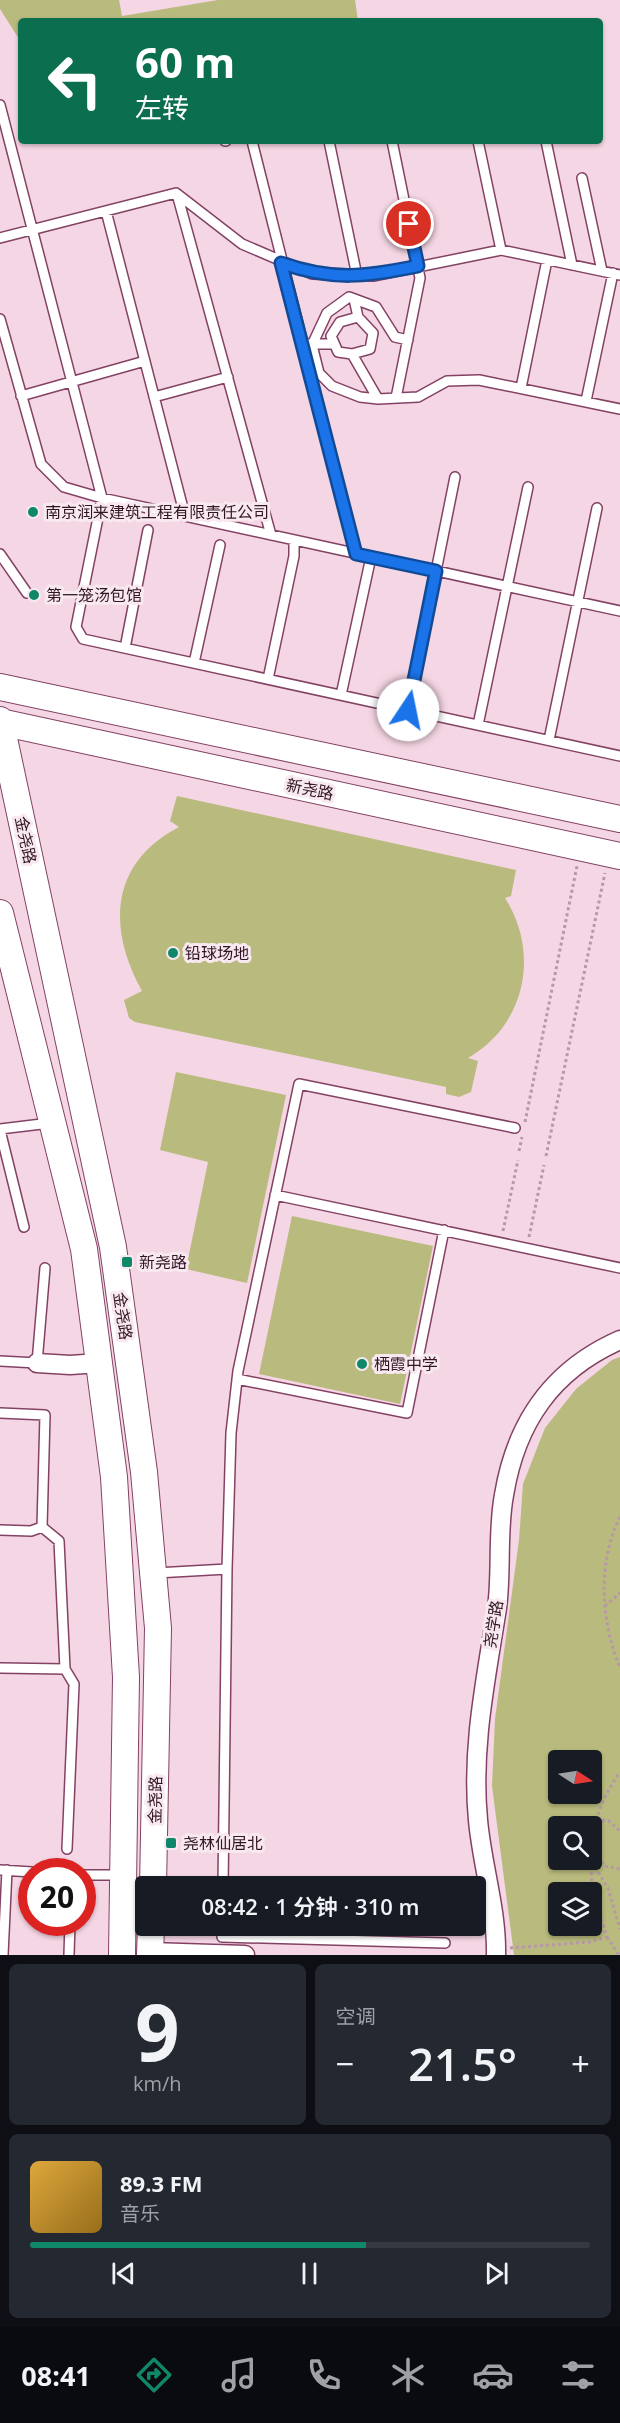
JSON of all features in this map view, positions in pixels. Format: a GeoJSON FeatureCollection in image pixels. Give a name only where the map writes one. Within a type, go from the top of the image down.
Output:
{"type":"FeatureCollection","features":[{"type":"Feature","properties":{"kind":"main road"},"geometry":{"type":"LineString","coordinates":[[0,687],[620,819]]}},
{"type":"Feature","properties":{"kind":"main road","name":"新尧路"},"geometry":{"type":"LineString","coordinates":[[0,721],[615,854]]}},
{"type":"Feature","properties":{"kind":"main road","name":"金尧路"},"geometry":{"type":"LineString","coordinates":[[0,721],[114,1247],[144,1472],[158,1628],[153,1876]]}},
{"type":"Feature","properties":{"kind":"main road","name":"金尧路"},"geometry":{"type":"LineString","coordinates":[[0,913],[84,1249],[114,1477],[126,1677],[125,1875],[122,1955]]}},
{"type":"Feature","properties":{"kind":"main road"},"geometry":{"type":"LineString","coordinates":[[150,1954],[151,1936]]}},
{"type":"Feature","properties":{"kind":"street","name":"尧学路"},"geometry":{"type":"LineString","coordinates":[[496,1952],[478,1820],[477,1771],[479,1722],[497,1606],[503,1497],[513,1454],[529,1416],[564,1374],[596,1351],[620,1340]]}},
{"type":"Feature","properties":{"kind":"street"},"geometry":{"type":"LineString","coordinates":[[38,1363],[70,1365],[100,1362]]}},
{"type":"Feature","properties":{"kind":"street"},"geometry":{"type":"LineString","coordinates":[[150,1954],[245,1955]]}},
{"type":"Feature","properties":{"kind":"lane"},"geometry":{"type":"LineString","coordinates":[[0,105],[102,498],[76,627],[83,639],[620,756]]}},
{"type":"Feature","properties":{"kind":"lane"},"geometry":{"type":"LineString","coordinates":[[253,144],[281,263],[307,344],[356,554]]}},
{"type":"Feature","properties":{"kind":"lane"},"geometry":{"type":"LineString","coordinates":[[330,144],[357,276]]}},
{"type":"Feature","properties":{"kind":"lane"},"geometry":{"type":"LineString","coordinates":[[393,144],[420,278],[396,398]]}},
{"type":"Feature","properties":{"kind":"lane"},"geometry":{"type":"LineString","coordinates":[[479,144],[501,250]]}},
{"type":"Feature","properties":{"kind":"lane"},"geometry":{"type":"LineString","coordinates":[[547,144],[572,265]]}},
{"type":"Feature","properties":{"kind":"lane"},"geometry":{"type":"LineString","coordinates":[[582,178],[602,271]]}},
{"type":"Feature","properties":{"kind":"lane"},"geometry":{"type":"LineString","coordinates":[[0,238],[176,193]]}},
{"type":"Feature","properties":{"kind":"lane"},"geometry":{"type":"LineString","coordinates":[[176,193],[242,244],[281,263],[312,274],[357,276],[501,250],[616,274],[586,402]]}},
{"type":"Feature","properties":{"kind":"lane"},"geometry":{"type":"LineString","coordinates":[[176,193],[271,535]]}},
{"type":"Feature","properties":{"kind":"lane"},"geometry":{"type":"LineString","coordinates":[[106,211],[185,516]]}},
{"type":"Feature","properties":{"kind":"lane"},"geometry":{"type":"LineString","coordinates":[[521,388],[547,260]]}},
{"type":"Feature","properties":{"kind":"lane"},"geometry":{"type":"LineString","coordinates":[[307,344],[327,313],[339,302],[349,297],[376,307],[395,337],[408,340]]}},
{"type":"Feature","properties":{"kind":"lane"},"geometry":{"type":"LineString","coordinates":[[354,299],[358,317],[374,333],[370,349],[352,354],[338,352],[331,336],[340,322],[358,317]]}},
{"type":"Feature","properties":{"kind":"lane"},"geometry":{"type":"LineString","coordinates":[[0,319],[41,464],[64,487],[102,498],[620,611]]}},
{"type":"Feature","properties":{"kind":"lane"},"geometry":{"type":"LineString","coordinates":[[307,344],[333,344]]}},
{"type":"Feature","properties":{"kind":"lane"},"geometry":{"type":"LineString","coordinates":[[307,344],[319,373],[332,386],[360,397],[378,399],[418,397],[447,381],[478,380],[620,408]]}},
{"type":"Feature","properties":{"kind":"lane"},"geometry":{"type":"LineString","coordinates":[[352,354],[378,399]]}},
{"type":"Feature","properties":{"kind":"lane"},"geometry":{"type":"LineString","coordinates":[[21,396],[145,361]]}},
{"type":"Feature","properties":{"kind":"lane"},"geometry":{"type":"LineString","coordinates":[[154,398],[228,377]]}},
{"type":"Feature","properties":{"kind":"lane"},"geometry":{"type":"LineString","coordinates":[[408,710],[455,477]]}},
{"type":"Feature","properties":{"kind":"lane"},"geometry":{"type":"LineString","coordinates":[[478,725],[528,487]]}},
{"type":"Feature","properties":{"kind":"lane"},"geometry":{"type":"LineString","coordinates":[[549,740],[597,508]]}},
{"type":"Feature","properties":{"kind":"lane"},"geometry":{"type":"LineString","coordinates":[[125,648],[148,530]]}},
{"type":"Feature","properties":{"kind":"lane"},"geometry":{"type":"LineString","coordinates":[[268,679],[294,556],[294,540]]}},
{"type":"Feature","properties":{"kind":"lane"},"geometry":{"type":"LineString","coordinates":[[194,663],[220,545]]}},
{"type":"Feature","properties":{"kind":"lane"},"geometry":{"type":"LineString","coordinates":[[0,554],[27,593]]}},
{"type":"Feature","properties":{"kind":"lane"},"geometry":{"type":"LineString","coordinates":[[341,695],[370,557]]}},
{"type":"Feature","properties":{"kind":"lane"},"geometry":{"type":"LineString","coordinates":[[223,1876],[231,1432],[237,1379],[299,1084],[515,1128]]}},
{"type":"Feature","properties":{"kind":"lane"},"geometry":{"type":"LineString","coordinates":[[24,1227],[0,1130],[53,1123]]}},
{"type":"Feature","properties":{"kind":"lane"},"geometry":{"type":"LineString","coordinates":[[275,1195],[620,1268]]}},
{"type":"Feature","properties":{"kind":"lane"},"geometry":{"type":"LineString","coordinates":[[237,1379],[407,1413],[444,1230]]}},
{"type":"Feature","properties":{"kind":"lane"},"geometry":{"type":"LineString","coordinates":[[0,1361],[38,1363],[45,1268]]}},
{"type":"Feature","properties":{"kind":"lane"},"geometry":{"type":"LineString","coordinates":[[0,1413],[45,1415],[42,1527]]}},
{"type":"Feature","properties":{"kind":"lane"},"geometry":{"type":"LineString","coordinates":[[0,1530],[31,1531],[42,1527]]}},
{"type":"Feature","properties":{"kind":"lane"},"geometry":{"type":"LineString","coordinates":[[42,1527],[59,1541],[65,1669],[74,1684],[75,1715],[67,1849]]}},
{"type":"Feature","properties":{"kind":"lane"},"geometry":{"type":"LineString","coordinates":[[153,1573],[227,1569]]}},
{"type":"Feature","properties":{"kind":"lane"},"geometry":{"type":"LineString","coordinates":[[0,1675],[0,1668],[65,1669]]}},
{"type":"Feature","properties":{"kind":"lane"},"geometry":{"type":"LineString","coordinates":[[3,1955],[4,1870]]}},
{"type":"Feature","properties":{"kind":"lane"},"geometry":{"type":"LineString","coordinates":[[96,1875],[125,1875]]}},
{"type":"Feature","properties":{"kind":"lane"},"geometry":{"type":"LineString","coordinates":[[69,1955],[70,1936]]}},
{"type":"Feature","properties":{"kind":"lane"},"geometry":{"type":"LineString","coordinates":[[222,1936],[445,1942]]}},
{"type":"Feature","properties":{"kind":"path"},"geometry":{"type":"LineString","coordinates":[[519,1151],[581,847]]}},
{"type":"Feature","properties":{"kind":"path"},"geometry":{"type":"LineString","coordinates":[[546,1156],[615,854]]}},
{"type":"Feature","properties":{"kind":"path"},"geometry":{"type":"LineString","coordinates":[[501,1242],[518,1160]]}},
{"type":"Feature","properties":{"kind":"path"},"geometry":{"type":"LineString","coordinates":[[526,1248],[544,1165]]}},
{"type":"Feature","properties":{"kind":"path"},"geometry":{"type":"LineString","coordinates":[[620,1517],[614,1529],[608,1555],[604,1606],[609,1634],[620,1668]]}},
{"type":"Feature","properties":{"kind":"path"},"geometry":{"type":"LineString","coordinates":[[604,1606],[620,1593]]}},
{"type":"Feature","properties":{"kind":"path"},"geometry":{"type":"LineString","coordinates":[[596,1816],[598,1807],[620,1772]]}},
{"type":"Feature","properties":{"kind":"path"},"geometry":{"type":"LineString","coordinates":[[602,1820],[609,1821],[620,1831]]}},
{"type":"Feature","properties":{"kind":"path"},"geometry":{"type":"LineString","coordinates":[[602,1863],[604,1866],[620,1869]]}},
{"type":"Feature","properties":{"kind":"path"},"geometry":{"type":"LineString","coordinates":[[591,1870],[592,1890],[607,1937],[619,1955]]}},
{"type":"Feature","properties":{"kind":"path"},"geometry":{"type":"LineString","coordinates":[[599,1870],[608,1888],[620,1929]]}},
{"type":"Feature","properties":{"kind":"path"},"geometry":{"type":"LineString","coordinates":[[496,1952],[590,1942],[607,1937]]}},
{"type":"Feature","properties":{"kind":"green space"},"geometry":{"type":"Polygon","coordinates":[[[0,0],[119,0],[122,16],[218,0],[355,0],[358,18],[18,18],[18,37],[0,9],[0,0]]]}},
{"type":"Feature","properties":{"kind":"green space"},"geometry":{"type":"Polygon","coordinates":[[[177,796],[516,870],[511,896],[505,898],[516,919],[522,941],[524,964],[521,986],[514,1007],[503,1027],[488,1044],[468,1058],[478,1061],[471,1092],[459,1097],[446,1094],[446,1087],[135,1022],[129,1018],[124,1000],[142,991],[123,944],[120,921],[122,899],[128,878],[139,859],[156,842],[179,827],[170,821],[177,796]]]}},
{"type":"Feature","properties":{"kind":"green space"},"geometry":{"type":"Polygon","coordinates":[[[176,1072],[286,1095],[247,1283],[186,1269],[208,1162],[160,1150],[176,1072]]]}},
{"type":"Feature","properties":{"kind":"green space"},"geometry":{"type":"Polygon","coordinates":[[[292,1216],[433,1246],[400,1404],[259,1374],[292,1216]]]}},
{"type":"Feature","properties":{"kind":"green space"},"geometry":{"type":"Polygon","coordinates":[[[620,1357],[620,1955],[514,1955],[492,1786],[495,1719],[519,1540],[523,1484],[545,1428],[576,1389],[612,1360],[620,1357]]]}},
{"type":"Feature","properties":{"kind":"place","name":"南京润来建筑工程有限责任公司"},"geometry":{"type":"Point","coordinates":[33,512]}},
{"type":"Feature","properties":{"kind":"place","name":"第一笼汤包馆"},"geometry":{"type":"Point","coordinates":[34,595]}},
{"type":"Feature","properties":{"kind":"place","name":"铅球场地"},"geometry":{"type":"Point","coordinates":[173,953]}},
{"type":"Feature","properties":{"kind":"place","name":"新尧路"},"geometry":{"type":"Point","coordinates":[127,1262]}},
{"type":"Feature","properties":{"kind":"place","name":"栖霞中学"},"geometry":{"type":"Point","coordinates":[362,1364]}},
{"type":"Feature","properties":{"kind":"place","name":"尧林仙居北"},"geometry":{"type":"Point","coordinates":[171,1843]}},
{"type":"Feature","properties":{"kind":"route"},"geometry":{"type":"LineString","coordinates":[[408,710],[436,571],[356,554],[281,263],[312,274],[357,276],[373,276],[418,266],[409,224]]}}]}
